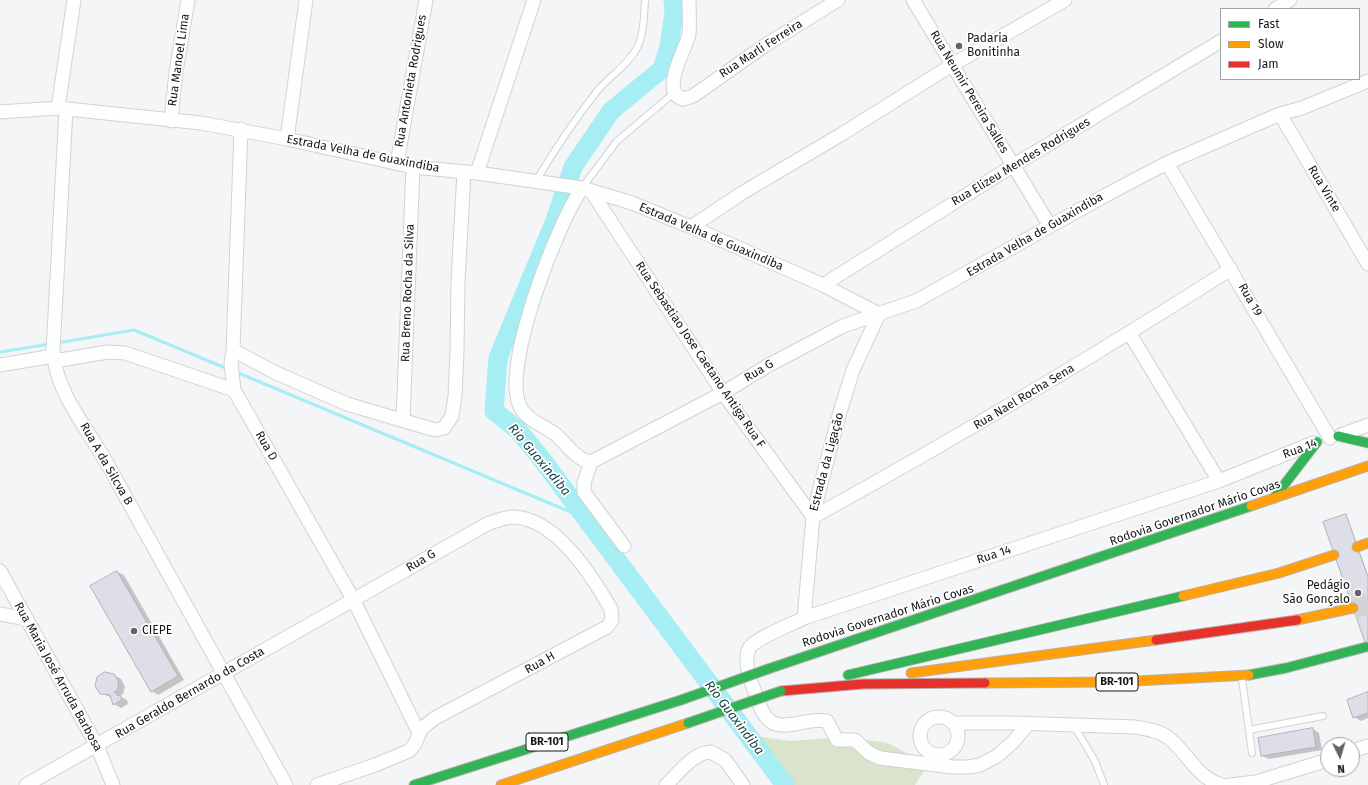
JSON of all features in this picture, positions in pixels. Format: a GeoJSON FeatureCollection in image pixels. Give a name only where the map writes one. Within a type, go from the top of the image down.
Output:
{"type":"FeatureCollection","features":[{"type":"Feature","properties":{"kind":"highway"},"geometry":{"type":"LineString","coordinates":[[1334,437],[1368,443]]}},
{"type":"Feature","properties":{"kind":"highway"},"geometry":{"type":"LineString","coordinates":[[1274,498],[1317,442]]}},
{"type":"Feature","properties":{"kind":"highway","name":"Rodovia Governador Mário Covas"},"geometry":{"type":"LineString","coordinates":[[414,785],[681,700],[768,669],[1368,466]]}},
{"type":"Feature","properties":{"kind":"highway"},"geometry":{"type":"LineString","coordinates":[[1357,547],[1368,543]]}},
{"type":"Feature","properties":{"kind":"highway","name":"BR-101"},"geometry":{"type":"LineString","coordinates":[[501,785],[688,724],[781,691],[1279,573],[1334,555]]}},
{"type":"Feature","properties":{"kind":"highway","name":"BR-101"},"geometry":{"type":"LineString","coordinates":[[781,691],[1292,620],[1353,608]]}},
{"type":"Feature","properties":{"kind":"highway","name":"BR-101"},"geometry":{"type":"LineString","coordinates":[[781,691],[863,684],[1117,682],[1241,676],[1286,668],[1366,647]]}},
{"type":"Feature","properties":{"kind":"street","name":"Rua A da Silcva B"},"geometry":{"type":"LineString","coordinates":[[74,0],[62,108],[54,337],[54,356],[59,380],[69,401],[102,455],[286,785]]}},
{"type":"Feature","properties":{"kind":"street","name":"Rua Manoel Lima"},"geometry":{"type":"LineString","coordinates":[[171,121],[176,72],[188,0]]}},
{"type":"Feature","properties":{"kind":"street"},"geometry":{"type":"LineString","coordinates":[[287,139],[306,0]]}},
{"type":"Feature","properties":{"kind":"street","name":"Rua Antonieta Rodrigues"},"geometry":{"type":"LineString","coordinates":[[397,163],[426,0]]}},
{"type":"Feature","properties":{"kind":"street"},"geometry":{"type":"LineString","coordinates":[[233,350],[274,372],[347,404],[438,430],[446,426],[452,416],[457,352],[458,281],[471,173],[534,0]]}},
{"type":"Feature","properties":{"kind":"street"},"geometry":{"type":"LineString","coordinates":[[680,96],[673,78],[689,34],[688,0]]}},
{"type":"Feature","properties":{"kind":"street","name":"Rua Marli Ferreira"},"geometry":{"type":"LineString","coordinates":[[680,96],[838,0]]}},
{"type":"Feature","properties":{"kind":"street","name":"Rua Neumir Pereira Salles"},"geometry":{"type":"LineString","coordinates":[[913,0],[1050,226]]}},
{"type":"Feature","properties":{"kind":"street"},"geometry":{"type":"LineString","coordinates":[[691,227],[742,193],[842,134],[952,65],[1065,0]]}},
{"type":"Feature","properties":{"kind":"street"},"geometry":{"type":"LineString","coordinates":[[1277,8],[1290,0]]}},
{"type":"Feature","properties":{"kind":"street","name":"Rua Elizeu Mendes Rodrigues"},"geometry":{"type":"LineString","coordinates":[[823,285],[1014,165],[1220,42]]}},
{"type":"Feature","properties":{"kind":"street","name":"Estrada Velha de Guaxindiba"},"geometry":{"type":"LineString","coordinates":[[0,112],[62,108],[171,121],[201,122],[241,129],[412,167],[471,173],[576,188],[632,203],[691,227],[823,285],[879,314],[916,301],[963,277],[1050,226],[1167,163],[1280,114],[1302,108],[1368,81]]}},
{"type":"Feature","properties":{"kind":"street","name":"Rua Vinte"},"geometry":{"type":"LineString","coordinates":[[1280,114],[1368,264]]}},
{"type":"Feature","properties":{"kind":"street","name":"Rua D"},"geometry":{"type":"LineString","coordinates":[[241,129],[233,350],[230,364],[233,384],[353,599],[419,733]]}},
{"type":"Feature","properties":{"kind":"street","name":"Rua 19"},"geometry":{"type":"LineString","coordinates":[[1167,163],[1334,437]]}},
{"type":"Feature","properties":{"kind":"street","name":"Rua Breno Rocha da Silva"},"geometry":{"type":"LineString","coordinates":[[403,420],[412,167]]}},
{"type":"Feature","properties":{"kind":"street"},"geometry":{"type":"LineString","coordinates":[[576,188],[534,298],[517,364],[515,389],[519,405],[525,414],[552,431],[582,460],[590,462],[584,483],[584,492],[624,546]]}},
{"type":"Feature","properties":{"kind":"street","name":"Rua Sebastiao Jose Caetano Antiga Rua F"},"geometry":{"type":"LineString","coordinates":[[576,188],[813,517]]}},
{"type":"Feature","properties":{"kind":"street","name":"Rua Nael Rocha Sena"},"geometry":{"type":"LineString","coordinates":[[813,517],[981,423],[1130,334],[1231,269]]}},
{"type":"Feature","properties":{"kind":"street","name":"Rua G"},"geometry":{"type":"LineString","coordinates":[[590,462],[723,393],[767,366],[843,326],[879,314]]}},
{"type":"Feature","properties":{"kind":"street","name":"Estrada da Ligação"},"geometry":{"type":"LineString","coordinates":[[804,618],[813,517],[840,412],[853,370],[879,314]]}},
{"type":"Feature","properties":{"kind":"street"},"geometry":{"type":"LineString","coordinates":[[1130,334],[1219,480]]}},
{"type":"Feature","properties":{"kind":"street"},"geometry":{"type":"LineString","coordinates":[[0,365],[54,356],[108,352],[125,353],[233,384]]}},
{"type":"Feature","properties":{"kind":"street","name":"Rua 14"},"geometry":{"type":"LineString","coordinates":[[1029,723],[1013,742],[997,756],[980,765],[952,767],[880,758],[869,753],[855,740],[837,740],[830,723],[824,720],[781,724],[770,721],[761,709],[754,689],[747,657],[751,646],[804,618],[1219,480],[1317,442],[1368,425]]}},
{"type":"Feature","properties":{"kind":"street","name":"Rua H"},"geometry":{"type":"LineString","coordinates":[[317,785],[375,765],[409,751],[415,744],[419,733],[425,725],[435,718],[607,627],[612,620],[611,609],[588,574],[571,551],[550,530],[533,521],[514,517],[489,523]]}},
{"type":"Feature","properties":{"kind":"street","name":"Rua G"},"geometry":{"type":"LineString","coordinates":[[353,599],[489,523]]}},
{"type":"Feature","properties":{"kind":"street","name":"Rua Maria José Arruda Barbosa"},"geometry":{"type":"LineString","coordinates":[[0,571],[97,746],[113,785]]}},
{"type":"Feature","properties":{"kind":"street","name":"Rua Geraldo Bernardo da Costa"},"geometry":{"type":"LineString","coordinates":[[26,785],[97,746],[353,599]]}},
{"type":"Feature","properties":{"kind":"street"},"geometry":{"type":"LineString","coordinates":[[0,614],[26,619]]}},
{"type":"Feature","properties":{"kind":"street"},"geometry":{"type":"LineString","coordinates":[[954,724],[1029,723],[1074,726],[1136,727],[1157,731],[1170,739],[1206,777],[1217,784],[1224,785]]}},
{"type":"Feature","properties":{"kind":"street"},"geometry":{"type":"LineString","coordinates":[[666,785],[692,760],[703,753],[711,752],[725,760],[743,785]]}},
{"type":"Feature","properties":{"kind":"street"},"geometry":{"type":"LineString","coordinates":[[1230,785],[1256,782],[1320,762]]}},
{"type":"Feature","properties":{"kind":"lane"},"geometry":{"type":"LineString","coordinates":[[535,183],[563,136],[599,89],[629,60],[637,47],[643,25],[645,0]]}},
{"type":"Feature","properties":{"kind":"lane"},"geometry":{"type":"LineString","coordinates":[[576,188],[617,141],[680,96]]}},
{"type":"Feature","properties":{"kind":"lane"},"geometry":{"type":"LineString","coordinates":[[1241,676],[1252,753]]}},
{"type":"Feature","properties":{"kind":"lane"},"geometry":{"type":"LineString","coordinates":[[1249,730],[1323,716]]}},
{"type":"Feature","properties":{"kind":"lane"},"geometry":{"type":"LineString","coordinates":[[1074,726],[1095,761],[1104,785]]}},
{"type":"Feature","properties":{"kind":"green space"},"geometry":{"type":"Polygon","coordinates":[[[755,736],[790,741],[845,737],[888,743],[928,765],[915,785],[785,785],[766,759],[755,736]]]}},
{"type":"Feature","properties":{"kind":"building","name":"Pedágio São Gonçalo"},"geometry":{"type":"Polygon","coordinates":[[[1346,514],[1368,577],[1368,651],[1323,522],[1346,514]]]}},
{"type":"Feature","properties":{"kind":"building","name":"CIEPE"},"geometry":{"type":"Polygon","coordinates":[[[117,571],[178,676],[151,692],[90,586],[117,571]]]}},
{"type":"Feature","properties":{"kind":"building"},"geometry":{"type":"Polygon","coordinates":[[[105,672],[114,674],[119,682],[117,691],[114,692],[118,696],[120,695],[122,700],[113,705],[110,695],[100,694],[95,686],[97,677],[105,672]]]}},
{"type":"Feature","properties":{"kind":"building"},"geometry":{"type":"Polygon","coordinates":[[[1368,692],[1368,713],[1353,718],[1347,700],[1368,692]]]}},
{"type":"Feature","properties":{"kind":"building"},"geometry":{"type":"Polygon","coordinates":[[[1313,728],[1316,747],[1261,756],[1258,738],[1313,728]]]}},
{"type":"Feature","properties":{"kind":"waterway","name":"Rio Guaxindiba"},"geometry":{"type":"LineString","coordinates":[[673,0],[674,12],[669,47],[662,69],[611,111],[573,167],[554,223],[498,358],[494,411],[518,430],[540,457],[785,785]]}},
{"type":"Feature","properties":{"kind":"waterway"},"geometry":{"type":"LineString","coordinates":[[57,343],[134,330],[228,369]]}},
{"type":"Feature","properties":{"kind":"waterway"},"geometry":{"type":"LineString","coordinates":[[0,352],[50,344]]}},
{"type":"Feature","properties":{"kind":"waterway"},"geometry":{"type":"LineString","coordinates":[[236,372],[585,518]]}},
{"type":"Feature","properties":{"kind":"tunnel"},"geometry":{"type":"LineString","coordinates":[[1353,608],[1368,603]]}},
{"type":"Feature","properties":{"kind":"traffic: fast"},"geometry":{"type":"LineString","coordinates":[[1338,436],[1368,443]]}},
{"type":"Feature","properties":{"kind":"traffic: fast"},"geometry":{"type":"LineString","coordinates":[[1274,498],[1317,442]]}},
{"type":"Feature","properties":{"kind":"traffic: fast"},"geometry":{"type":"LineString","coordinates":[[768,669],[1251,506]]}},
{"type":"Feature","properties":{"kind":"traffic: fast"},"geometry":{"type":"LineString","coordinates":[[848,675],[1183,596]]}},
{"type":"Feature","properties":{"kind":"traffic: fast"},"geometry":{"type":"LineString","coordinates":[[1249,675],[1286,668],[1366,647]]}},
{"type":"Feature","properties":{"kind":"traffic: fast"},"geometry":{"type":"LineString","coordinates":[[681,700],[768,669]]}},
{"type":"Feature","properties":{"kind":"traffic: fast"},"geometry":{"type":"LineString","coordinates":[[688,723],[781,691]]}},
{"type":"Feature","properties":{"kind":"traffic: fast"},"geometry":{"type":"LineString","coordinates":[[414,785],[681,700]]}},
{"type":"Feature","properties":{"kind":"traffic: slow"},"geometry":{"type":"LineString","coordinates":[[1251,506],[1368,466]]}},
{"type":"Feature","properties":{"kind":"traffic: slow"},"geometry":{"type":"LineString","coordinates":[[1357,547],[1368,543]]}},
{"type":"Feature","properties":{"kind":"traffic: slow"},"geometry":{"type":"LineString","coordinates":[[1183,596],[1279,573],[1334,555]]}},
{"type":"Feature","properties":{"kind":"traffic: slow"},"geometry":{"type":"LineString","coordinates":[[1297,620],[1353,608]]}},
{"type":"Feature","properties":{"kind":"traffic: slow"},"geometry":{"type":"LineString","coordinates":[[911,673],[1156,640]]}},
{"type":"Feature","properties":{"kind":"traffic: slow"},"geometry":{"type":"LineString","coordinates":[[985,683],[1117,682],[1249,675]]}},
{"type":"Feature","properties":{"kind":"traffic: slow"},"geometry":{"type":"LineString","coordinates":[[501,785],[688,723]]}},
{"type":"Feature","properties":{"kind":"traffic: jam"},"geometry":{"type":"LineString","coordinates":[[1156,640],[1297,620]]}},
{"type":"Feature","properties":{"kind":"traffic: jam"},"geometry":{"type":"LineString","coordinates":[[781,691],[863,684],[985,683]]}},
{"type":"Feature","properties":{"kind":"place","name":"Padaria Bonitinha"},"geometry":{"type":"Point","coordinates":[959,46]}},
{"type":"Feature","properties":{"kind":"place","name":"Pedágio São Gonçalo"},"geometry":{"type":"Point","coordinates":[1358,593]}},
{"type":"Feature","properties":{"kind":"place","name":"CIEPE"},"geometry":{"type":"Point","coordinates":[134,631]}}]}
